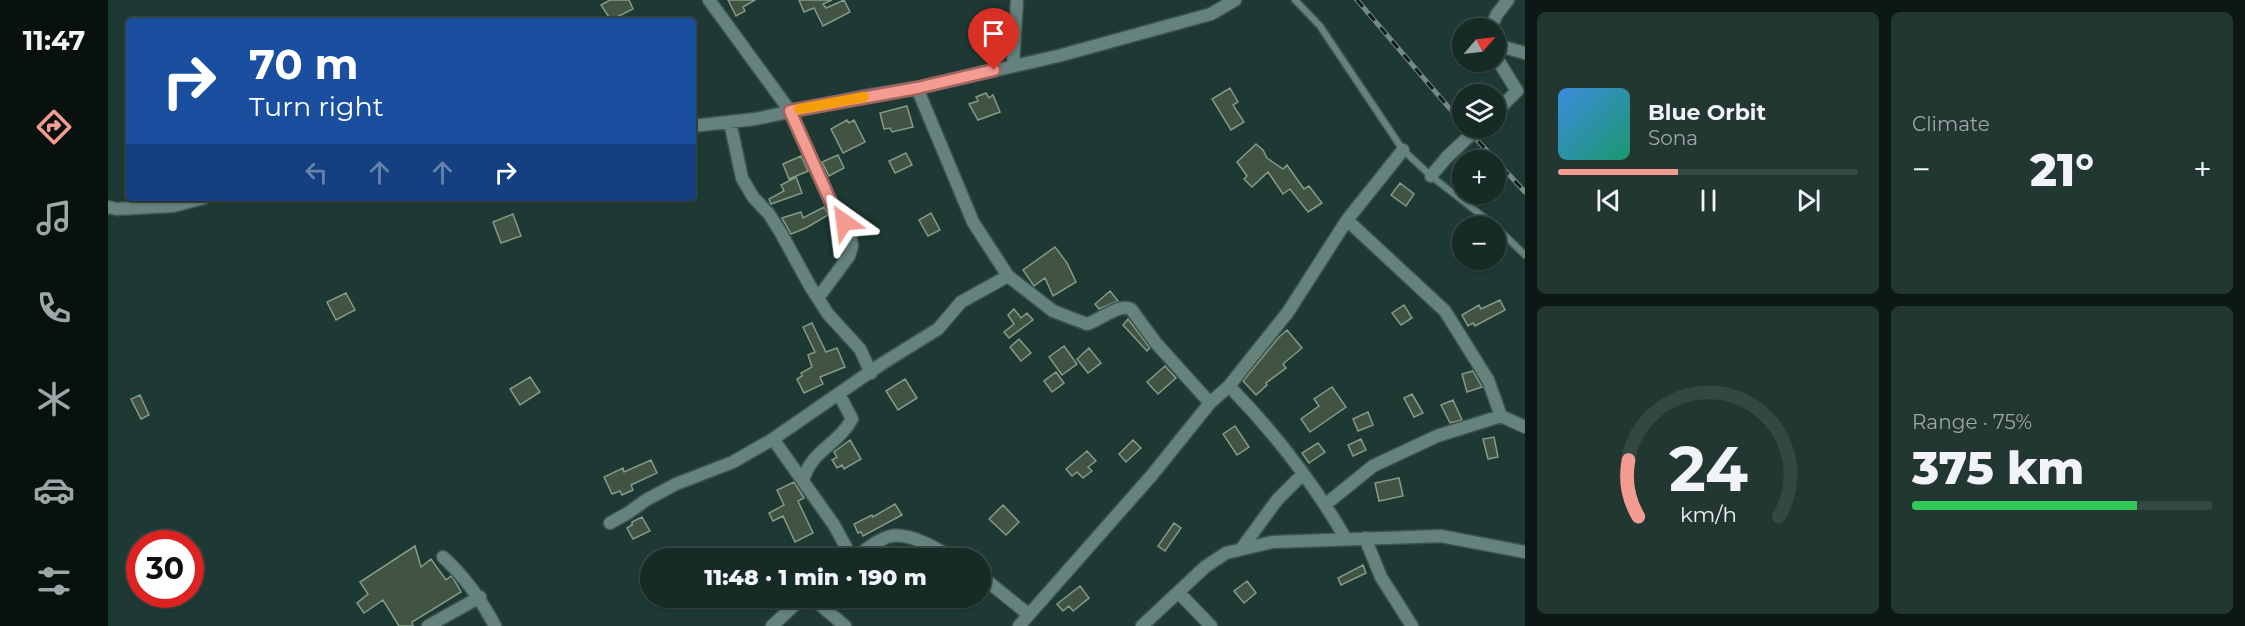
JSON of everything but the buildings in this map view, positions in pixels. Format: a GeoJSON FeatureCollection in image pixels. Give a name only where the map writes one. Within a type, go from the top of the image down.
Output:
{"type":"FeatureCollection","features":[{"type":"Feature","properties":{"kind":"street"},"geometry":{"type":"LineString","coordinates":[[709,0],[790,111],[834,209],[849,228],[851,237],[849,256],[818,298]]}},
{"type":"Feature","properties":{"kind":"street"},"geometry":{"type":"LineString","coordinates":[[1013,65],[1017,0]]}},
{"type":"Feature","properties":{"kind":"street"},"geometry":{"type":"LineString","coordinates":[[696,126],[730,122],[917,88],[1108,44],[1211,14],[1236,0]]}},
{"type":"Feature","properties":{"kind":"street"},"geometry":{"type":"LineString","coordinates":[[1495,18],[1508,0]]}},
{"type":"Feature","properties":{"kind":"street"},"geometry":{"type":"LineString","coordinates":[[1506,48],[1525,54]]}},
{"type":"Feature","properties":{"kind":"street"},"geometry":{"type":"LineString","coordinates":[[1505,72],[1517,92],[1506,102]]}},
{"type":"Feature","properties":{"kind":"street"},"geometry":{"type":"LineString","coordinates":[[917,88],[973,222],[1008,276],[1053,312],[1071,320],[1087,324],[1120,308],[1131,309],[1156,343],[1210,403]]}},
{"type":"Feature","properties":{"kind":"street"},"geometry":{"type":"LineString","coordinates":[[730,122],[742,178],[753,197],[769,214],[828,314],[860,349],[871,373]]}},
{"type":"Feature","properties":{"kind":"street"},"geometry":{"type":"LineString","coordinates":[[1431,176],[1468,138]]}},
{"type":"Feature","properties":{"kind":"street"},"geometry":{"type":"LineString","coordinates":[[1018,626],[1152,476],[1210,403],[1229,386],[1288,312],[1347,220],[1403,150]]}},
{"type":"Feature","properties":{"kind":"street"},"geometry":{"type":"LineString","coordinates":[[108,207],[125,209],[173,206],[192,201]]}},
{"type":"Feature","properties":{"kind":"street"},"geometry":{"type":"LineString","coordinates":[[1347,220],[1445,311],[1488,380],[1501,416]]}},
{"type":"Feature","properties":{"kind":"street"},"geometry":{"type":"LineString","coordinates":[[610,523],[656,495],[733,462],[773,439],[790,425],[938,329],[961,302],[1008,276]]}},
{"type":"Feature","properties":{"kind":"street"},"geometry":{"type":"LineString","coordinates":[[1229,386],[1261,418],[1326,504],[1346,539]]}},
{"type":"Feature","properties":{"kind":"street"},"geometry":{"type":"LineString","coordinates":[[803,481],[813,458],[839,436],[852,419],[839,394]]}},
{"type":"Feature","properties":{"kind":"street"},"geometry":{"type":"LineString","coordinates":[[1326,504],[1373,466],[1437,436],[1501,416],[1525,427]]}},
{"type":"Feature","properties":{"kind":"street"},"geometry":{"type":"LineString","coordinates":[[773,439],[848,548]]}},
{"type":"Feature","properties":{"kind":"street"},"geometry":{"type":"LineString","coordinates":[[1242,548],[1277,500],[1302,475]]}},
{"type":"Feature","properties":{"kind":"street"},"geometry":{"type":"LineString","coordinates":[[868,548],[880,540],[899,536],[932,548]]}},
{"type":"Feature","properties":{"kind":"street"},"geometry":{"type":"LineString","coordinates":[[1142,626],[1204,567],[1242,548],[1272,542],[1441,536],[1525,552]]}},
{"type":"Feature","properties":{"kind":"street"},"geometry":{"type":"LineString","coordinates":[[1365,538],[1381,577],[1412,626]]}},
{"type":"Feature","properties":{"kind":"street"},"geometry":{"type":"LineString","coordinates":[[443,557],[464,576],[480,597],[495,626]]}},
{"type":"Feature","properties":{"kind":"street"},"geometry":{"type":"LineString","coordinates":[[991,584],[1028,614]]}},
{"type":"Feature","properties":{"kind":"street"},"geometry":{"type":"LineString","coordinates":[[1179,593],[1211,626]]}},
{"type":"Feature","properties":{"kind":"street"},"geometry":{"type":"LineString","coordinates":[[428,626],[480,597]]}},
{"type":"Feature","properties":{"kind":"street"},"geometry":{"type":"LineString","coordinates":[[772,626],[791,608]]}},
{"type":"Feature","properties":{"kind":"street"},"geometry":{"type":"LineString","coordinates":[[824,608],[845,626]]}},
{"type":"Feature","properties":{"kind":"lane"},"geometry":{"type":"LineString","coordinates":[[1295,0],[1320,26],[1403,150],[1431,176],[1481,216]]}},
{"type":"Feature","properties":{"kind":"lane"},"geometry":{"type":"LineString","coordinates":[[1506,237],[1525,255]]}},
{"type":"Feature","properties":{"kind":"railway"},"geometry":{"type":"LineString","coordinates":[[1357,0],[1452,111]]}},
{"type":"Feature","properties":{"kind":"railway"},"geometry":{"type":"LineString","coordinates":[[1475,138],[1525,192]]}},
{"type":"Feature","properties":{"kind":"slow traffic"},"geometry":{"type":"LineString","coordinates":[[799,109],[864,97]]}},
{"type":"Feature","properties":{"kind":"route"},"geometry":{"type":"LineString","coordinates":[[844,222],[834,209],[790,111],[917,88],[994,70]]}}]}
